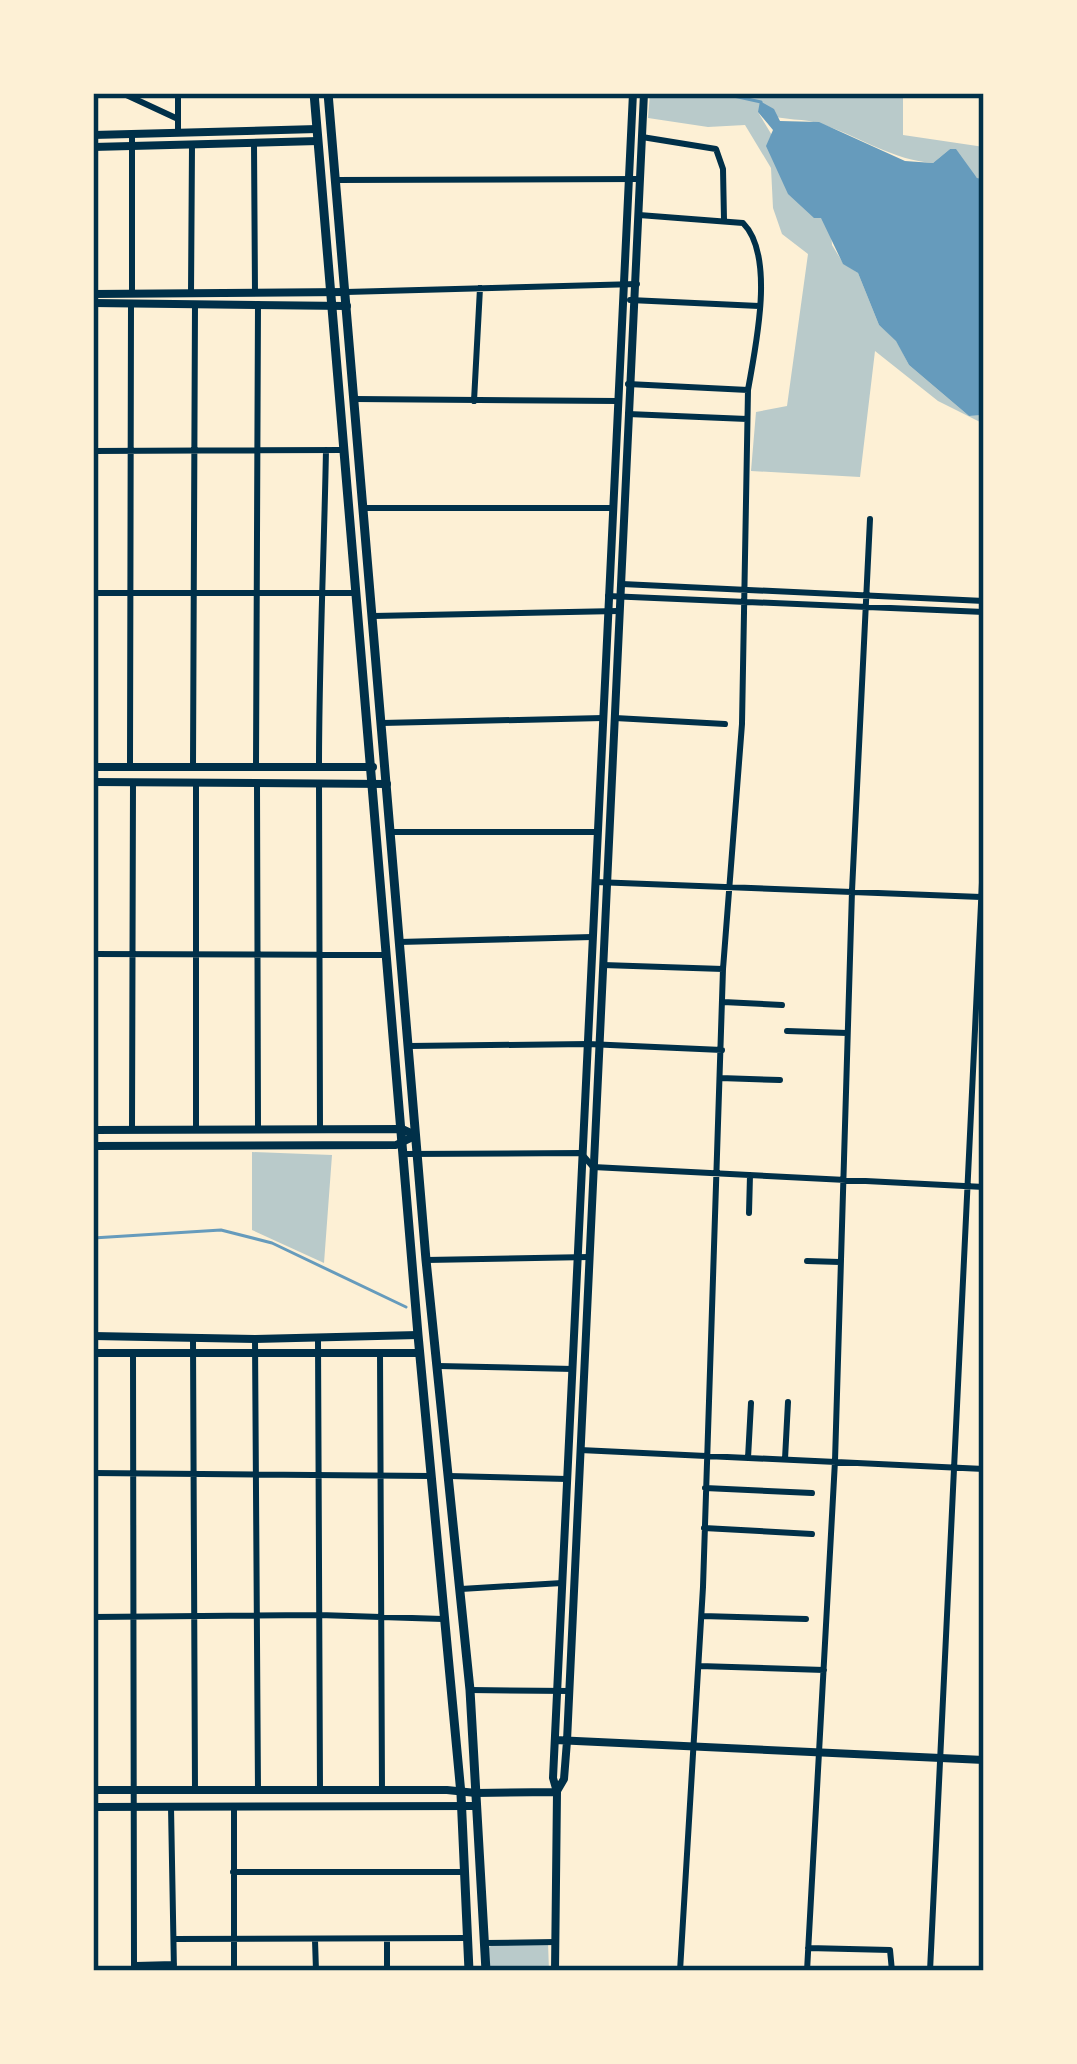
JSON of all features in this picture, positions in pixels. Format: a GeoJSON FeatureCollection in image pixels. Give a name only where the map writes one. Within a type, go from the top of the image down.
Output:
{"type":"FeatureCollection","features":[{"type":"Feature","properties":{"kind":"main road"},"geometry":{"type":"LineString","coordinates":[[314,93],[462,1806],[469,1971]]}},
{"type":"Feature","properties":{"kind":"main road"},"geometry":{"type":"LineString","coordinates":[[328,93],[426,1260],[470,1690],[487,1971]]}},
{"type":"Feature","properties":{"kind":"main road"},"geometry":{"type":"LineString","coordinates":[[388,972],[402,971]]}},
{"type":"Feature","properties":{"kind":"main road"},"geometry":{"type":"LineString","coordinates":[[391,997],[404,996]]}},
{"type":"Feature","properties":{"kind":"street"},"geometry":{"type":"LineString","coordinates":[[122,93],[178,119]]}},
{"type":"Feature","properties":{"kind":"street"},"geometry":{"type":"LineString","coordinates":[[178,93],[178,133]]}},
{"type":"Feature","properties":{"kind":"street"},"geometry":{"type":"LineString","coordinates":[[556,1792],[564,1779],[567,1741],[607,882],[613,596],[637,284],[633,93]]}},
{"type":"Feature","properties":{"kind":"street"},"geometry":{"type":"LineString","coordinates":[[614,584],[612,508],[621,299],[644,93]]}},
{"type":"Feature","properties":{"kind":"street"},"geometry":{"type":"LineString","coordinates":[[967,93],[984,94]]}},
{"type":"Feature","properties":{"kind":"street"},"geometry":{"type":"LineString","coordinates":[[130,767],[132,134]]}},
{"type":"Feature","properties":{"kind":"street"},"geometry":{"type":"LineString","coordinates":[[93,135],[318,135]]}},
{"type":"Feature","properties":{"kind":"street"},"geometry":{"type":"LineString","coordinates":[[93,147],[254,145],[318,135]]}},
{"type":"Feature","properties":{"kind":"street"},"geometry":{"type":"LineString","coordinates":[[642,137],[716,149],[723,169],[724,220]]}},
{"type":"Feature","properties":{"kind":"street"},"geometry":{"type":"LineString","coordinates":[[254,145],[256,766]]}},
{"type":"Feature","properties":{"kind":"street"},"geometry":{"type":"LineString","coordinates":[[192,146],[193,766]]}},
{"type":"Feature","properties":{"kind":"street"},"geometry":{"type":"LineString","coordinates":[[335,179],[635,179]]}},
{"type":"Feature","properties":{"kind":"street"},"geometry":{"type":"LineString","coordinates":[[639,215],[724,220],[746,226],[758,255],[747,419],[742,724],[723,969],[702,1616],[680,1971]]}},
{"type":"Feature","properties":{"kind":"street"},"geometry":{"type":"LineString","coordinates":[[332,300],[346,292],[637,284]]}},
{"type":"Feature","properties":{"kind":"street"},"geometry":{"type":"LineString","coordinates":[[475,401],[480,288]]}},
{"type":"Feature","properties":{"kind":"street"},"geometry":{"type":"LineString","coordinates":[[93,294],[131,299],[332,300],[347,305]]}},
{"type":"Feature","properties":{"kind":"street"},"geometry":{"type":"LineString","coordinates":[[93,304],[131,299]]}},
{"type":"Feature","properties":{"kind":"street"},"geometry":{"type":"LineString","coordinates":[[621,299],[758,306]]}},
{"type":"Feature","properties":{"kind":"street"},"geometry":{"type":"LineString","coordinates":[[628,384],[748,390]]}},
{"type":"Feature","properties":{"kind":"street"},"geometry":{"type":"LineString","coordinates":[[356,399],[618,401]]}},
{"type":"Feature","properties":{"kind":"street"},"geometry":{"type":"LineString","coordinates":[[628,414],[747,419]]}},
{"type":"Feature","properties":{"kind":"street"},"geometry":{"type":"LineString","coordinates":[[319,767],[319,593],[327,529],[326,450]]}},
{"type":"Feature","properties":{"kind":"street"},"geometry":{"type":"LineString","coordinates":[[93,451],[345,450]]}},
{"type":"Feature","properties":{"kind":"street"},"geometry":{"type":"LineString","coordinates":[[614,474],[625,476]]}},
{"type":"Feature","properties":{"kind":"street"},"geometry":{"type":"LineString","coordinates":[[365,508],[612,508]]}},
{"type":"Feature","properties":{"kind":"street"},"geometry":{"type":"LineString","coordinates":[[807,1971],[836,1461],[852,891],[870,519]]}},
{"type":"Feature","properties":{"kind":"street"},"geometry":{"type":"LineString","coordinates":[[614,584],[984,601]]}},
{"type":"Feature","properties":{"kind":"street"},"geometry":{"type":"LineString","coordinates":[[93,593],[358,593]]}},
{"type":"Feature","properties":{"kind":"street"},"geometry":{"type":"LineString","coordinates":[[613,596],[984,612]]}},
{"type":"Feature","properties":{"kind":"street"},"geometry":{"type":"LineString","coordinates":[[373,616],[613,611]]}},
{"type":"Feature","properties":{"kind":"street"},"geometry":{"type":"LineString","coordinates":[[555,1971],[553,1778],[599,788],[608,718]]}},
{"type":"Feature","properties":{"kind":"street"},"geometry":{"type":"LineString","coordinates":[[382,723],[608,718],[725,724]]}},
{"type":"Feature","properties":{"kind":"street"},"geometry":{"type":"LineString","coordinates":[[93,766],[386,767]]}},
{"type":"Feature","properties":{"kind":"street"},"geometry":{"type":"LineString","coordinates":[[93,782],[387,784]]}},
{"type":"Feature","properties":{"kind":"street"},"geometry":{"type":"LineString","coordinates":[[132,1130],[133,782]]}},
{"type":"Feature","properties":{"kind":"street"},"geometry":{"type":"LineString","coordinates":[[319,783],[320,1130]]}},
{"type":"Feature","properties":{"kind":"street"},"geometry":{"type":"LineString","coordinates":[[196,784],[196,1130]]}},
{"type":"Feature","properties":{"kind":"street"},"geometry":{"type":"LineString","coordinates":[[257,784],[258,1129]]}},
{"type":"Feature","properties":{"kind":"street"},"geometry":{"type":"LineString","coordinates":[[599,788],[610,789]]}},
{"type":"Feature","properties":{"kind":"street"},"geometry":{"type":"LineString","coordinates":[[392,832],[597,832]]}},
{"type":"Feature","properties":{"kind":"street"},"geometry":{"type":"LineString","coordinates":[[930,1971],[984,841]]}},
{"type":"Feature","properties":{"kind":"street"},"geometry":{"type":"LineString","coordinates":[[595,882],[983,897]]}},
{"type":"Feature","properties":{"kind":"street"},"geometry":{"type":"LineString","coordinates":[[400,942],[592,937]]}},
{"type":"Feature","properties":{"kind":"street"},"geometry":{"type":"LineString","coordinates":[[93,954],[387,955]]}},
{"type":"Feature","properties":{"kind":"street"},"geometry":{"type":"LineString","coordinates":[[603,964],[723,969]]}},
{"type":"Feature","properties":{"kind":"street"},"geometry":{"type":"LineString","coordinates":[[723,1002],[782,1005]]}},
{"type":"Feature","properties":{"kind":"street"},"geometry":{"type":"LineString","coordinates":[[787,1030],[847,1033]]}},
{"type":"Feature","properties":{"kind":"street"},"geometry":{"type":"LineString","coordinates":[[409,1046],[587,1044],[722,1050]]}},
{"type":"Feature","properties":{"kind":"street"},"geometry":{"type":"LineString","coordinates":[[720,1078],[780,1080]]}},
{"type":"Feature","properties":{"kind":"street"},"geometry":{"type":"LineString","coordinates":[[93,1130],[402,1129],[416,1136],[404,1149]]}},
{"type":"Feature","properties":{"kind":"street"},"geometry":{"type":"LineString","coordinates":[[93,1145],[581,1154],[593,1167],[984,1187]]}},
{"type":"Feature","properties":{"kind":"street"},"geometry":{"type":"LineString","coordinates":[[749,1213],[750,1174]]}},
{"type":"Feature","properties":{"kind":"street"},"geometry":{"type":"LineString","coordinates":[[426,1260],[589,1257]]}},
{"type":"Feature","properties":{"kind":"street"},"geometry":{"type":"LineString","coordinates":[[808,1261],[840,1262]]}},
{"type":"Feature","properties":{"kind":"street"},"geometry":{"type":"LineString","coordinates":[[93,1336],[255,1340],[418,1335]]}},
{"type":"Feature","properties":{"kind":"street"},"geometry":{"type":"LineString","coordinates":[[193,1338],[195,1791]]}},
{"type":"Feature","properties":{"kind":"street"},"geometry":{"type":"LineString","coordinates":[[319,1339],[320,1791]]}},
{"type":"Feature","properties":{"kind":"street"},"geometry":{"type":"LineString","coordinates":[[255,1340],[258,1791]]}},
{"type":"Feature","properties":{"kind":"street"},"geometry":{"type":"LineString","coordinates":[[380,1352],[382,1791]]}},
{"type":"Feature","properties":{"kind":"street"},"geometry":{"type":"LineString","coordinates":[[93,1353],[420,1353]]}},
{"type":"Feature","properties":{"kind":"street"},"geometry":{"type":"LineString","coordinates":[[133,1353],[134,1968],[174,1967],[171,1807]]}},
{"type":"Feature","properties":{"kind":"street"},"geometry":{"type":"LineString","coordinates":[[436,1366],[573,1370]]}},
{"type":"Feature","properties":{"kind":"street"},"geometry":{"type":"LineString","coordinates":[[571,1396],[583,1397]]}},
{"type":"Feature","properties":{"kind":"street"},"geometry":{"type":"LineString","coordinates":[[785,1459],[788,1402]]}},
{"type":"Feature","properties":{"kind":"street"},"geometry":{"type":"LineString","coordinates":[[748,1458],[751,1403]]}},
{"type":"Feature","properties":{"kind":"street"},"geometry":{"type":"LineString","coordinates":[[580,1450],[984,1469]]}},
{"type":"Feature","properties":{"kind":"street"},"geometry":{"type":"LineString","coordinates":[[93,1474],[431,1476]]}},
{"type":"Feature","properties":{"kind":"street"},"geometry":{"type":"LineString","coordinates":[[448,1476],[567,1479]]}},
{"type":"Feature","properties":{"kind":"street"},"geometry":{"type":"LineString","coordinates":[[705,1488],[812,1493]]}},
{"type":"Feature","properties":{"kind":"street"},"geometry":{"type":"LineString","coordinates":[[704,1528],[812,1534]]}},
{"type":"Feature","properties":{"kind":"street"},"geometry":{"type":"LineString","coordinates":[[461,1589],[562,1583]]}},
{"type":"Feature","properties":{"kind":"street"},"geometry":{"type":"LineString","coordinates":[[702,1616],[806,1619]]}},
{"type":"Feature","properties":{"kind":"street"},"geometry":{"type":"LineString","coordinates":[[93,1617],[446,1619]]}},
{"type":"Feature","properties":{"kind":"street"},"geometry":{"type":"LineString","coordinates":[[699,1666],[824,1670]]}},
{"type":"Feature","properties":{"kind":"street"},"geometry":{"type":"LineString","coordinates":[[470,1690],[569,1690]]}},
{"type":"Feature","properties":{"kind":"street"},"geometry":{"type":"LineString","coordinates":[[555,1740],[984,1760]]}},
{"type":"Feature","properties":{"kind":"street"},"geometry":{"type":"LineString","coordinates":[[93,1790],[447,1790],[476,1800]]}},
{"type":"Feature","properties":{"kind":"street"},"geometry":{"type":"LineString","coordinates":[[93,1807],[462,1806],[476,1800],[556,1792]]}},
{"type":"Feature","properties":{"kind":"street"},"geometry":{"type":"LineString","coordinates":[[234,1807],[234,1971]]}},
{"type":"Feature","properties":{"kind":"street"},"geometry":{"type":"LineString","coordinates":[[233,1872],[464,1872]]}},
{"type":"Feature","properties":{"kind":"street"},"geometry":{"type":"LineString","coordinates":[[174,1939],[468,1938]]}},
{"type":"Feature","properties":{"kind":"street"},"geometry":{"type":"LineString","coordinates":[[387,1939],[387,1971]]}},
{"type":"Feature","properties":{"kind":"street"},"geometry":{"type":"LineString","coordinates":[[315,1940],[316,1971]]}},
{"type":"Feature","properties":{"kind":"street"},"geometry":{"type":"LineString","coordinates":[[485,1942],[556,1942]]}},
{"type":"Feature","properties":{"kind":"street"},"geometry":{"type":"LineString","coordinates":[[808,1948],[890,1950],[892,1971]]}},
{"type":"Feature","properties":{"kind":"shaded area"},"geometry":{"type":"Polygon","coordinates":[[[650,93],[903,93],[903,135],[984,147],[984,179],[977,178],[950,149],[933,163],[918,161],[816,123],[758,112],[831,233],[843,263],[858,273],[879,325],[896,340],[909,365],[969,416],[984,415],[984,424],[938,401],[875,351],[860,477],[751,471],[756,412],[787,406],[808,254],[782,234],[773,208],[771,168],[745,125],[708,127],[648,118],[650,93]]]}},
{"type":"Feature","properties":{"kind":"shaded area"},"geometry":{"type":"Polygon","coordinates":[[[252,1152],[332,1155],[324,1263],[252,1230],[252,1152]]]}},
{"type":"Feature","properties":{"kind":"shaded area"},"geometry":{"type":"Polygon","coordinates":[[[548,1942],[549,1971],[490,1971],[493,1943],[548,1942]]]}},
{"type":"Feature","properties":{"kind":"water"},"geometry":{"type":"Polygon","coordinates":[[[760,101],[774,109],[780,121],[819,122],[905,161],[933,163],[956,149],[977,178],[984,179],[984,415],[969,416],[909,365],[896,341],[879,325],[858,273],[843,264],[821,218],[814,218],[788,194],[766,146],[773,130],[758,112],[760,101]]]}},
{"type":"Feature","properties":{"kind":"waterway"},"geometry":{"type":"LineString","coordinates":[[720,93],[761,102]]}},
{"type":"Feature","properties":{"kind":"waterway"},"geometry":{"type":"LineString","coordinates":[[93,1238],[221,1230],[272,1243],[406,1307]]}}]}
